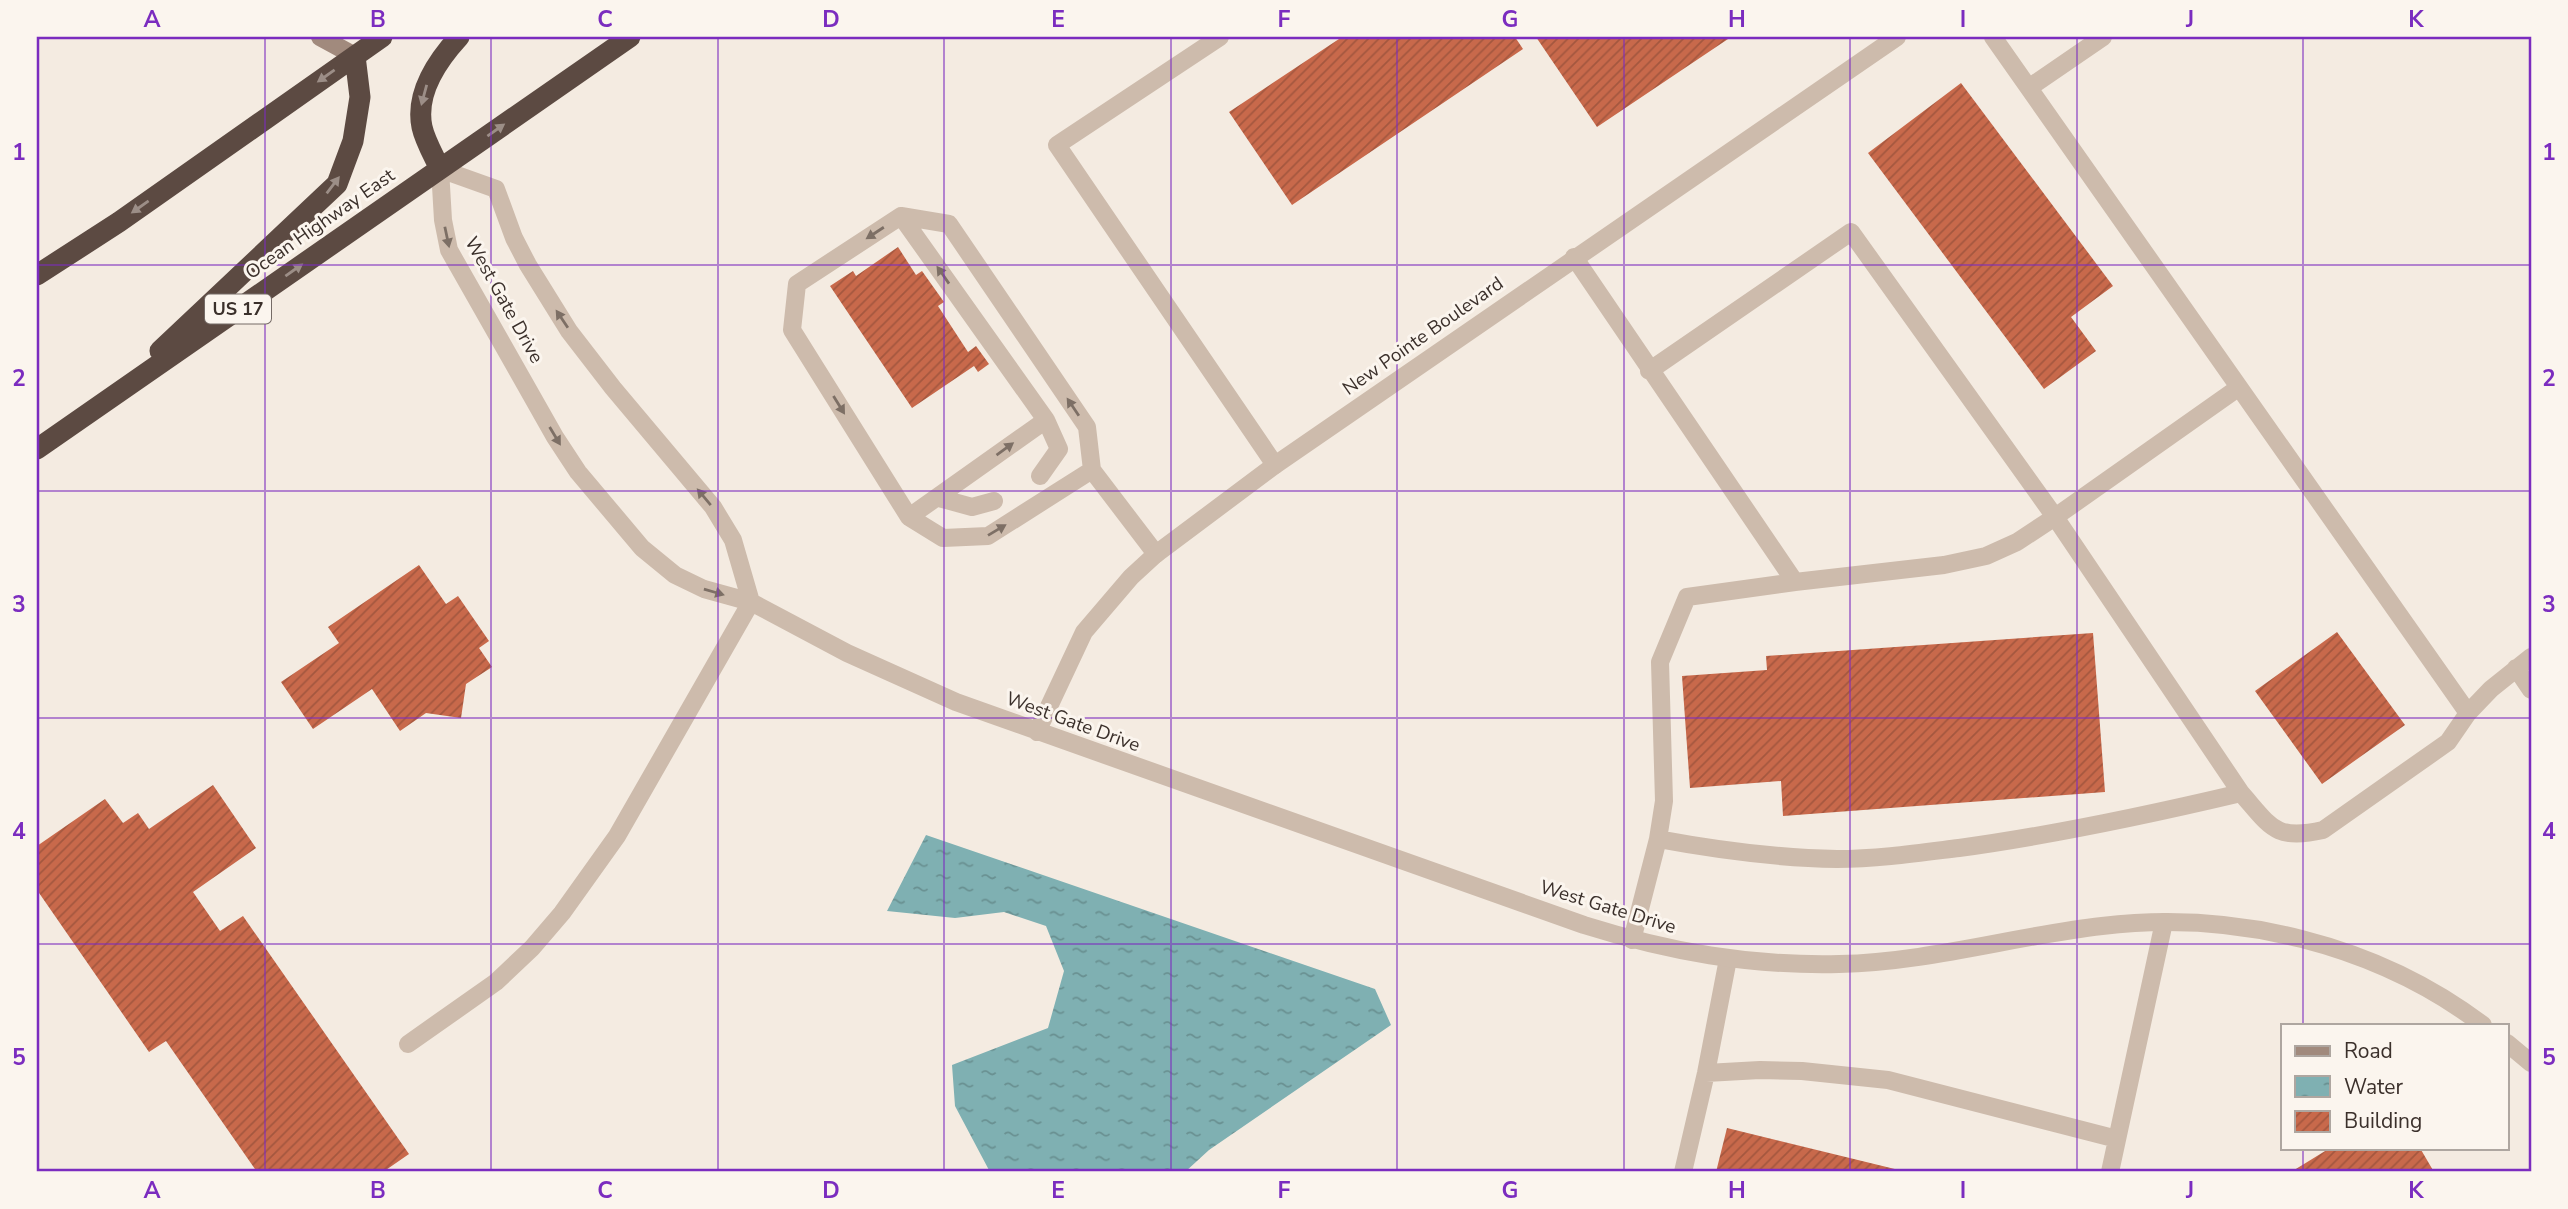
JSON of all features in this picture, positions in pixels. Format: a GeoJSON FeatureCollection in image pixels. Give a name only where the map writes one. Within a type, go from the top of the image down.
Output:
{"type":"FeatureCollection","features":[{"type":"Feature","properties":{"kind":"highway"},"geometry":{"type":"LineString","coordinates":[[37,275],[118,222],[352,46],[382,37]]}},
{"type":"Feature","properties":{"kind":"highway"},"geometry":{"type":"LineString","coordinates":[[440,169],[423,130],[421,107],[425,87],[459,37]]}},
{"type":"Feature","properties":{"kind":"highway","name":"Ocean Highway East"},"geometry":{"type":"LineString","coordinates":[[37,449],[630,37]]}},
{"type":"Feature","properties":{"kind":"highway"},"geometry":{"type":"LineString","coordinates":[[107,401],[337,184],[352,141],[360,97],[352,46]]}},
{"type":"Feature","properties":{"kind":"street"},"geometry":{"type":"LineString","coordinates":[[320,37],[352,46]]}},
{"type":"Feature","properties":{"kind":"street"},"geometry":{"type":"LineString","coordinates":[[1220,37],[1057,145],[1275,465]]}},
{"type":"Feature","properties":{"kind":"street","name":"New Pointe Boulevard"},"geometry":{"type":"LineString","coordinates":[[1037,732],[1084,632],[1130,577],[1156,554],[1275,465],[1897,37]]}},
{"type":"Feature","properties":{"kind":"street"},"geometry":{"type":"LineString","coordinates":[[1993,37],[2468,713]]}},
{"type":"Feature","properties":{"kind":"street"},"geometry":{"type":"LineString","coordinates":[[2030,87],[2103,37]]}},
{"type":"Feature","properties":{"kind":"street","name":"West Gate Drive"},"geometry":{"type":"LineString","coordinates":[[751,602],[733,540],[712,507],[613,388],[555,310],[514,238],[496,189],[440,169],[443,220],[450,250],[555,437],[578,472],[642,548],[675,575],[704,589],[751,602],[893,676],[1037,732],[1632,940],[1685,953],[1728,959],[1840,964],[1904,958],[2103,926],[2164,922],[2238,927],[2305,939],[2364,958],[2420,984],[2481,1024]]}},
{"type":"Feature","properties":{"kind":"street"},"geometry":{"type":"LineString","coordinates":[[901,216],[1046,420],[1059,449],[1040,476]]}},
{"type":"Feature","properties":{"kind":"street"},"geometry":{"type":"LineString","coordinates":[[1092,470],[988,536],[943,538],[909,517],[792,330],[797,285],[901,216],[949,224],[1087,427],[1092,470],[1156,554]]}},
{"type":"Feature","properties":{"kind":"street"},"geometry":{"type":"LineString","coordinates":[[1649,371],[1851,232],[2055,517],[2241,793],[2263,818],[2282,833],[2301,835],[2323,830],[2448,741],[2468,713],[2531,657]]}},
{"type":"Feature","properties":{"kind":"street"},"geometry":{"type":"LineString","coordinates":[[1574,257],[1795,582]]}},
{"type":"Feature","properties":{"kind":"street"},"geometry":{"type":"LineString","coordinates":[[1632,940],[1658,839],[1664,801],[1660,662],[1687,597],[1944,565],[1986,556],[2017,542],[2055,517],[2238,388]]}},
{"type":"Feature","properties":{"kind":"street"},"geometry":{"type":"LineString","coordinates":[[909,517],[1046,420]]}},
{"type":"Feature","properties":{"kind":"street"},"geometry":{"type":"LineString","coordinates":[[939,498],[972,507],[994,502]]}},
{"type":"Feature","properties":{"kind":"street"},"geometry":{"type":"LineString","coordinates":[[408,1044],[496,982],[532,948],[562,913],[617,836],[751,602]]}},
{"type":"Feature","properties":{"kind":"street"},"geometry":{"type":"LineString","coordinates":[[2516,668],[2531,690]]}},
{"type":"Feature","properties":{"kind":"street"},"geometry":{"type":"LineString","coordinates":[[1658,839],[1711,849],[1777,856],[1838,859],[1891,857],[2126,820],[2241,793]]}},
{"type":"Feature","properties":{"kind":"street"},"geometry":{"type":"LineString","coordinates":[[2110,1172],[2164,922]]}},
{"type":"Feature","properties":{"kind":"street"},"geometry":{"type":"LineString","coordinates":[[1683,1172],[1728,959]]}},
{"type":"Feature","properties":{"kind":"street"},"geometry":{"type":"LineString","coordinates":[[2508,1044],[2531,1063]]}},
{"type":"Feature","properties":{"kind":"street"},"geometry":{"type":"LineString","coordinates":[[1706,1073],[1802,1071],[1888,1080],[2117,1139]]}},
{"type":"Feature","properties":{"kind":"water"},"geometry":{"type":"Polygon","coordinates":[[[926,835],[1375,989],[1391,1025],[1209,1150],[1185,1172],[990,1172],[955,1106],[952,1065],[1048,1028],[1064,971],[1046,926],[1004,912],[955,918],[887,911],[926,835]]]}},
{"type":"Feature","properties":{"kind":"building"},"geometry":{"type":"Polygon","coordinates":[[[1342,37],[1515,37],[1523,49],[1292,205],[1229,112],[1342,37]]]}},
{"type":"Feature","properties":{"kind":"building"},"geometry":{"type":"Polygon","coordinates":[[[1536,37],[1731,37],[1597,127],[1536,37]]]}},
{"type":"Feature","properties":{"kind":"building"},"geometry":{"type":"Polygon","coordinates":[[[1961,83],[2113,286],[2071,317],[2096,351],[2044,389],[1868,153],[1961,83]]]}},
{"type":"Feature","properties":{"kind":"building"},"geometry":{"type":"Polygon","coordinates":[[[898,247],[916,275],[922,271],[944,302],[938,306],[968,352],[976,346],[989,364],[978,372],[974,366],[912,408],[830,286],[853,271],[856,276],[898,247]]]}},
{"type":"Feature","properties":{"kind":"building"},"geometry":{"type":"Polygon","coordinates":[[[419,565],[446,604],[458,596],[489,641],[479,648],[492,667],[466,684],[461,718],[426,713],[400,731],[372,689],[313,729],[281,682],[339,643],[328,627],[419,565]]]}},
{"type":"Feature","properties":{"kind":"building"},"geometry":{"type":"Polygon","coordinates":[[[2337,632],[2405,725],[2322,784],[2255,691],[2337,632]]]}},
{"type":"Feature","properties":{"kind":"building"},"geometry":{"type":"Polygon","coordinates":[[[2093,633],[2105,792],[1783,816],[1781,781],[1690,788],[1682,676],[1767,670],[1766,656],[2093,633]]]}},
{"type":"Feature","properties":{"kind":"building"},"geometry":{"type":"Polygon","coordinates":[[[213,785],[256,848],[193,892],[220,931],[243,916],[409,1154],[383,1172],[257,1172],[166,1041],[149,1052],[37,890],[37,846],[105,799],[123,823],[138,813],[149,829],[213,785]]]}},
{"type":"Feature","properties":{"kind":"building"},"geometry":{"type":"Polygon","coordinates":[[[1727,1128],[1903,1171],[1903,1172],[1716,1172],[1727,1128]]]}},
{"type":"Feature","properties":{"kind":"building"},"geometry":{"type":"Polygon","coordinates":[[[2327,1150],[2421,1150],[2434,1172],[2291,1172],[2327,1150]]]}}]}
